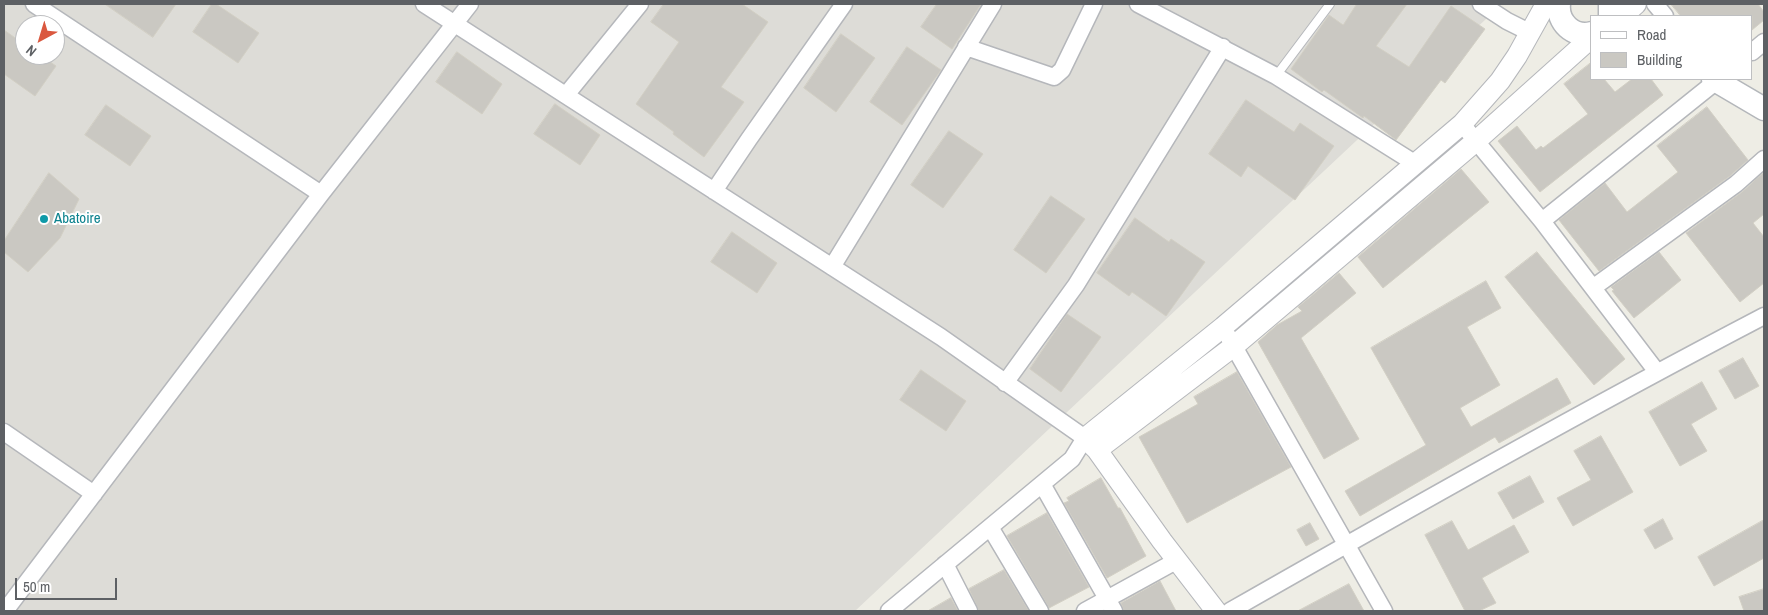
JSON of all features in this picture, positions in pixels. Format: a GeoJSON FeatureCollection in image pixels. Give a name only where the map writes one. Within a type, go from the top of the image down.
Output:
{"type":"FeatureCollection","features":[{"type":"Feature","properties":{"kind":"main road"},"geometry":{"type":"LineString","coordinates":[[1553,5],[1564,24],[1571,30],[1579,34],[1590,33]]}},
{"type":"Feature","properties":{"kind":"main road"},"geometry":{"type":"LineString","coordinates":[[1718,80],[1764,109]]}},
{"type":"Feature","properties":{"kind":"street"},"geometry":{"type":"LineString","coordinates":[[34,4],[321,194]]}},
{"type":"Feature","properties":{"kind":"street"},"geometry":{"type":"LineString","coordinates":[[424,4],[941,338],[1091,444],[1176,561],[1216,611]]}},
{"type":"Feature","properties":{"kind":"street"},"geometry":{"type":"LineString","coordinates":[[5,611],[321,194],[470,4]]}},
{"type":"Feature","properties":{"kind":"street"},"geometry":{"type":"LineString","coordinates":[[566,95],[640,4]]}},
{"type":"Feature","properties":{"kind":"street"},"geometry":{"type":"LineString","coordinates":[[714,191],[844,4]]}},
{"type":"Feature","properties":{"kind":"street"},"geometry":{"type":"LineString","coordinates":[[832,267],[993,4]]}},
{"type":"Feature","properties":{"kind":"street"},"geometry":{"type":"LineString","coordinates":[[966,47],[1054,77],[1062,70],[1094,4]]}},
{"type":"Feature","properties":{"kind":"street"},"geometry":{"type":"LineString","coordinates":[[1138,4],[1276,76],[1416,164]]}},
{"type":"Feature","properties":{"kind":"street"},"geometry":{"type":"LineString","coordinates":[[1481,4],[1507,21],[1529,32]]}},
{"type":"Feature","properties":{"kind":"street"},"geometry":{"type":"LineString","coordinates":[[1614,15],[1627,12],[1636,4]]}},
{"type":"Feature","properties":{"kind":"street"},"geometry":{"type":"LineString","coordinates":[[1655,4],[1664,15]]}},
{"type":"Feature","properties":{"kind":"street"},"geometry":{"type":"LineString","coordinates":[[892,610],[1091,444],[1223,327],[1462,124],[1500,81],[1517,56],[1529,32],[1553,5]]}},
{"type":"Feature","properties":{"kind":"street"},"geometry":{"type":"LineString","coordinates":[[1091,444],[1234,346],[1476,141],[1590,39]]}},
{"type":"Feature","properties":{"kind":"street"},"geometry":{"type":"LineString","coordinates":[[1753,51],[1764,42]]}},
{"type":"Feature","properties":{"kind":"street"},"geometry":{"type":"LineString","coordinates":[[1005,383],[1076,285],[1223,47]]}},
{"type":"Feature","properties":{"kind":"street"},"geometry":{"type":"LineString","coordinates":[[1542,221],[1715,80]]}},
{"type":"Feature","properties":{"kind":"street"},"geometry":{"type":"LineString","coordinates":[[1462,124],[1594,287],[1657,372]]}},
{"type":"Feature","properties":{"kind":"street"},"geometry":{"type":"LineString","coordinates":[[1594,287],[1736,184],[1764,159]]}},
{"type":"Feature","properties":{"kind":"street"},"geometry":{"type":"LineString","coordinates":[[1230,611],[1657,372],[1764,316]]}},
{"type":"Feature","properties":{"kind":"street"},"geometry":{"type":"LineString","coordinates":[[1223,327],[1384,611]]}},
{"type":"Feature","properties":{"kind":"street"},"geometry":{"type":"LineString","coordinates":[[4,432],[94,494]]}},
{"type":"Feature","properties":{"kind":"street"},"geometry":{"type":"LineString","coordinates":[[1042,484],[1110,605]]}},
{"type":"Feature","properties":{"kind":"street"},"geometry":{"type":"LineString","coordinates":[[990,527],[1040,611]]}},
{"type":"Feature","properties":{"kind":"street"},"geometry":{"type":"LineString","coordinates":[[1085,611],[1110,605],[1176,561]]}},
{"type":"Feature","properties":{"kind":"street"},"geometry":{"type":"LineString","coordinates":[[945,564],[969,611]]}},
{"type":"Feature","properties":{"kind":"lane"},"geometry":{"type":"LineString","coordinates":[[1276,76],[1330,4]]}},
{"type":"Feature","properties":{"kind":"shaded area"},"geometry":{"type":"Polygon","coordinates":[[[4,4],[1502,4],[855,611],[4,611],[4,4]]]}},
{"type":"Feature","properties":{"kind":"building"},"geometry":{"type":"Polygon","coordinates":[[[105,4],[176,4],[153,37],[105,4]]]}},
{"type":"Feature","properties":{"kind":"building"},"geometry":{"type":"Polygon","coordinates":[[[212,4],[216,4],[259,33],[238,63],[193,32],[212,4]]]}},
{"type":"Feature","properties":{"kind":"building"},"geometry":{"type":"Polygon","coordinates":[[[664,4],[742,4],[768,22],[721,87],[744,102],[704,157],[636,104],[679,42],[651,22],[664,4]]]}},
{"type":"Feature","properties":{"kind":"building"},"geometry":{"type":"Polygon","coordinates":[[[937,4],[981,4],[952,49],[921,27],[937,4]]]}},
{"type":"Feature","properties":{"kind":"building"},"geometry":{"type":"Polygon","coordinates":[[[1357,4],[1407,4],[1376,46],[1409,67],[1451,6],[1485,29],[1445,83],[1441,80],[1396,140],[1364,116],[1363,118],[1324,90],[1322,92],[1291,69],[1329,15],[1343,25],[1357,4]]]}},
{"type":"Feature","properties":{"kind":"building"},"geometry":{"type":"Polygon","coordinates":[[[1671,4],[1758,4],[1764,12],[1764,20],[1753,29],[1753,15],[1680,15],[1671,4]]]}},
{"type":"Feature","properties":{"kind":"building"},"geometry":{"type":"Polygon","coordinates":[[[4,30],[15,38],[15,65],[56,66],[35,96],[4,74],[4,30]]]}},
{"type":"Feature","properties":{"kind":"building"},"geometry":{"type":"Polygon","coordinates":[[[841,34],[875,58],[836,112],[804,88],[841,34]]]}},
{"type":"Feature","properties":{"kind":"building"},"geometry":{"type":"Polygon","coordinates":[[[907,47],[941,70],[902,125],[870,102],[907,47]]]}},
{"type":"Feature","properties":{"kind":"building"},"geometry":{"type":"Polygon","coordinates":[[[457,52],[502,84],[482,114],[436,82],[457,52]]]}},
{"type":"Feature","properties":{"kind":"building"},"geometry":{"type":"Polygon","coordinates":[[[1590,64],[1590,80],[1605,80],[1615,92],[1631,80],[1652,80],[1663,95],[1540,192],[1498,141],[1517,126],[1536,150],[1541,146],[1543,148],[1588,114],[1564,84],[1590,64]]]}},
{"type":"Feature","properties":{"kind":"building"},"geometry":{"type":"Polygon","coordinates":[[[1246,100],[1294,132],[1300,123],[1334,146],[1295,200],[1248,166],[1241,177],[1209,154],[1246,100]]]}},
{"type":"Feature","properties":{"kind":"building"},"geometry":{"type":"Polygon","coordinates":[[[555,104],[600,135],[580,165],[534,134],[555,104]]]}},
{"type":"Feature","properties":{"kind":"building"},"geometry":{"type":"Polygon","coordinates":[[[106,105],[151,136],[130,166],[85,135],[106,105]]]}},
{"type":"Feature","properties":{"kind":"building"},"geometry":{"type":"Polygon","coordinates":[[[1707,107],[1748,160],[1730,176],[1599,271],[1559,220],[1605,183],[1627,212],[1678,172],[1657,146],[1707,107]]]}},
{"type":"Feature","properties":{"kind":"building"},"geometry":{"type":"Polygon","coordinates":[[[949,131],[983,154],[943,208],[911,185],[949,131]]]}},
{"type":"Feature","properties":{"kind":"building"},"geometry":{"type":"Polygon","coordinates":[[[1461,169],[1489,202],[1383,288],[1358,257],[1461,169]]]}},
{"type":"Feature","properties":{"kind":"building"},"geometry":{"type":"Polygon","coordinates":[[[1764,172],[1764,214],[1753,223],[1764,237],[1764,283],[1740,302],[1686,233],[1742,192],[1764,172]]]}},
{"type":"Feature","properties":{"kind":"building","name":"Abatoire"},"geometry":{"type":"Polygon","coordinates":[[[49,173],[79,199],[60,238],[28,272],[4,252],[4,241],[49,173]]]}},
{"type":"Feature","properties":{"kind":"building"},"geometry":{"type":"Polygon","coordinates":[[[1051,196],[1085,219],[1046,273],[1014,250],[1051,196]]]}},
{"type":"Feature","properties":{"kind":"building"},"geometry":{"type":"Polygon","coordinates":[[[1135,218],[1169,242],[1171,239],[1205,262],[1166,316],[1132,292],[1129,296],[1097,273],[1135,218]]]}},
{"type":"Feature","properties":{"kind":"building"},"geometry":{"type":"Polygon","coordinates":[[[732,232],[777,263],[757,293],[711,262],[732,232]]]}},
{"type":"Feature","properties":{"kind":"building"},"geometry":{"type":"Polygon","coordinates":[[[1537,252],[1625,359],[1594,385],[1505,277],[1537,252]]]}},
{"type":"Feature","properties":{"kind":"building"},"geometry":{"type":"Polygon","coordinates":[[[1659,252],[1681,280],[1634,318],[1612,291],[1614,290],[1611,287],[1659,252]]]}},
{"type":"Feature","properties":{"kind":"building"},"geometry":{"type":"Polygon","coordinates":[[[1339,273],[1356,293],[1301,338],[1359,439],[1324,459],[1258,342],[1277,325],[1302,311],[1298,307],[1339,273]]]}},
{"type":"Feature","properties":{"kind":"building"},"geometry":{"type":"Polygon","coordinates":[[[1486,281],[1501,308],[1467,327],[1500,385],[1460,408],[1471,427],[1557,378],[1571,403],[1499,443],[1495,437],[1360,516],[1345,491],[1426,445],[1371,348],[1486,281]]]}},
{"type":"Feature","properties":{"kind":"building"},"geometry":{"type":"Polygon","coordinates":[[[1067,314],[1101,337],[1061,392],[1030,369],[1067,314]]]}},
{"type":"Feature","properties":{"kind":"building"},"geometry":{"type":"Polygon","coordinates":[[[1743,358],[1759,386],[1735,399],[1719,371],[1743,358]]]}},
{"type":"Feature","properties":{"kind":"building"},"geometry":{"type":"Polygon","coordinates":[[[921,370],[966,401],[946,431],[900,400],[921,370]]]}},
{"type":"Feature","properties":{"kind":"building"},"geometry":{"type":"Polygon","coordinates":[[[1237,372],[1291,467],[1187,523],[1139,437],[1198,404],[1194,397],[1237,372]]]}},
{"type":"Feature","properties":{"kind":"building"},"geometry":{"type":"Polygon","coordinates":[[[1702,382],[1717,409],[1691,424],[1707,451],[1680,466],[1649,412],[1702,382]]]}},
{"type":"Feature","properties":{"kind":"building"},"geometry":{"type":"Polygon","coordinates":[[[1601,436],[1633,492],[1573,526],[1557,498],[1591,480],[1574,451],[1601,436]]]}},
{"type":"Feature","properties":{"kind":"building"},"geometry":{"type":"Polygon","coordinates":[[[1530,476],[1544,502],[1513,519],[1498,493],[1530,476]]]}},
{"type":"Feature","properties":{"kind":"building"},"geometry":{"type":"Polygon","coordinates":[[[1101,478],[1146,556],[1107,578],[1064,503],[1069,501],[1067,498],[1101,478]]]}},
{"type":"Feature","properties":{"kind":"building"},"geometry":{"type":"Polygon","coordinates":[[[1047,513],[1089,587],[1049,608],[1007,536],[1047,513]]]}},
{"type":"Feature","properties":{"kind":"building"},"geometry":{"type":"Polygon","coordinates":[[[1663,519],[1673,539],[1655,549],[1644,530],[1663,519]]]}},
{"type":"Feature","properties":{"kind":"building"},"geometry":{"type":"Polygon","coordinates":[[[1764,520],[1764,558],[1714,586],[1698,557],[1764,520]]]}},
{"type":"Feature","properties":{"kind":"building"},"geometry":{"type":"Polygon","coordinates":[[[1452,521],[1468,550],[1514,525],[1529,552],[1482,578],[1496,603],[1479,611],[1465,611],[1425,535],[1452,521]]]}},
{"type":"Feature","properties":{"kind":"building"},"geometry":{"type":"Polygon","coordinates":[[[1310,523],[1319,539],[1306,546],[1297,530],[1310,523]]]}},
{"type":"Feature","properties":{"kind":"building"},"geometry":{"type":"Polygon","coordinates":[[[1004,570],[1029,611],[979,611],[969,589],[1004,570]]]}},
{"type":"Feature","properties":{"kind":"building"},"geometry":{"type":"Polygon","coordinates":[[[1160,581],[1176,611],[1124,611],[1121,603],[1160,581]]]}},
{"type":"Feature","properties":{"kind":"building"},"geometry":{"type":"Polygon","coordinates":[[[1349,584],[1364,611],[1298,611],[1349,584]]]}},
{"type":"Feature","properties":{"kind":"building"},"geometry":{"type":"Polygon","coordinates":[[[1764,589],[1764,611],[1744,611],[1739,597],[1764,589]]]}},
{"type":"Feature","properties":{"kind":"building"},"geometry":{"type":"Polygon","coordinates":[[[951,598],[958,611],[928,611],[951,598]]]}},
{"type":"Feature","properties":{"kind":"place","name":"Abatoire"},"geometry":{"type":"Point","coordinates":[44,219]}}]}
